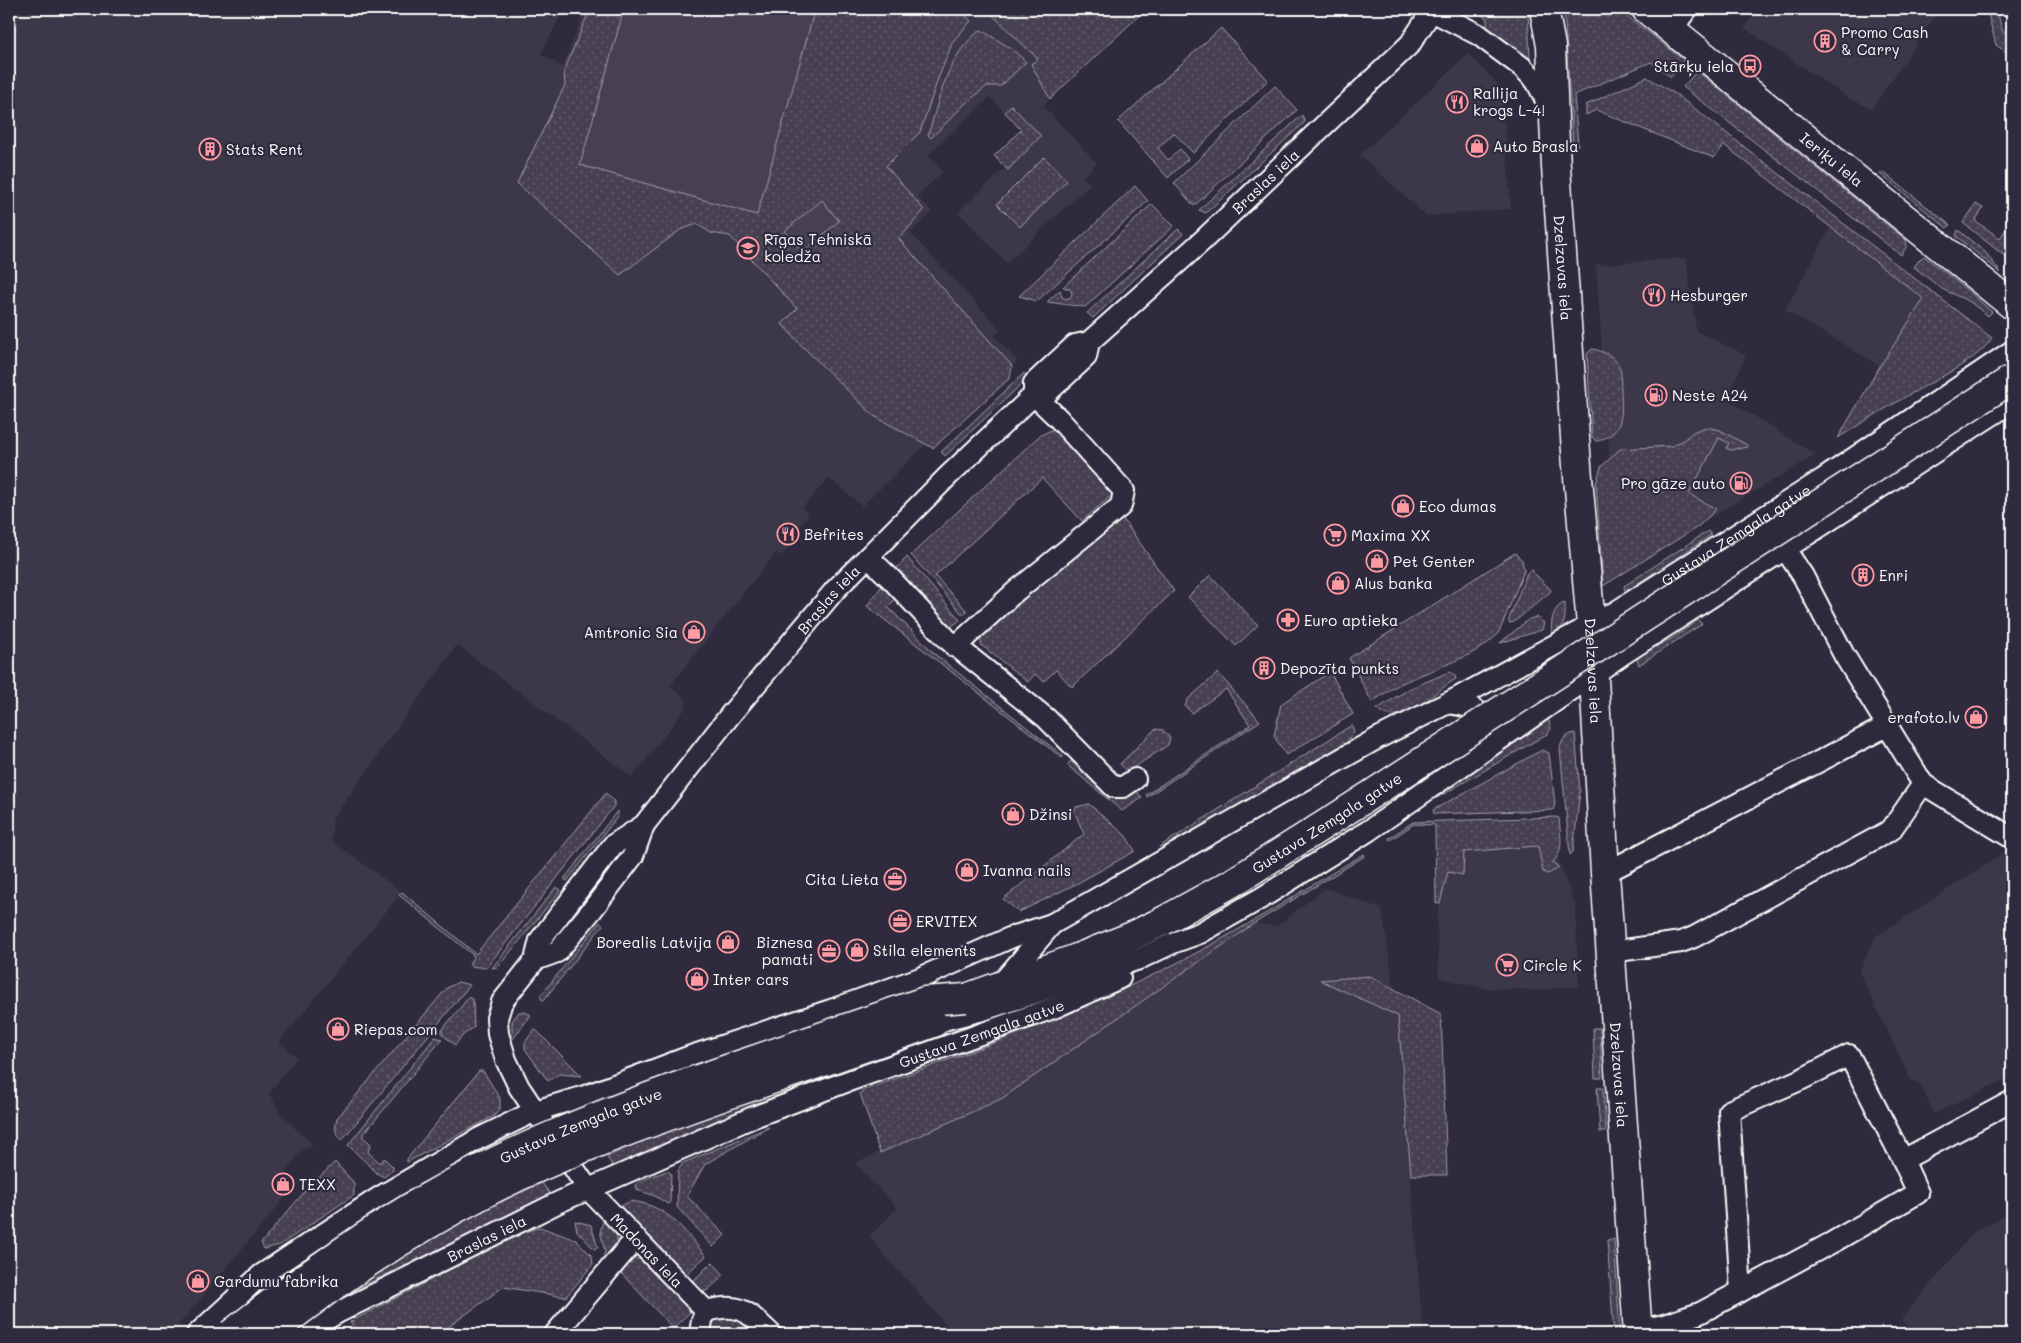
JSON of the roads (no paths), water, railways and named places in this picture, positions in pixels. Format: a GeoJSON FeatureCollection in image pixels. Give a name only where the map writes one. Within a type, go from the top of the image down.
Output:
{"type":"FeatureCollection","features":[{"type":"Feature","properties":{"kind":"main road","name":"Dzelzavas iela"},"geometry":{"type":"LineString","coordinates":[[1544,9],[1551,46],[1553,114],[1577,466],[1592,625],[1605,873],[1638,1332]]}},
{"type":"Feature","properties":{"kind":"main road","name":"Ieriķu iela"},"geometry":{"type":"LineString","coordinates":[[1661,14],[2012,305]]}},
{"type":"Feature","properties":{"kind":"main road","name":"Gustava Zemgala gatve"},"geometry":{"type":"LineString","coordinates":[[231,1334],[283,1292],[370,1232],[426,1198],[542,1140],[618,1108],[925,1001],[966,998],[998,987],[1130,937],[1163,921],[1232,883],[1346,811],[2012,379]]}},
{"type":"Feature","properties":{"kind":"main road","name":"Gustava Zemgala gatve"},"geometry":{"type":"LineString","coordinates":[[270,1334],[299,1311],[382,1253],[439,1218],[518,1178],[601,1140],[933,1023],[966,998]]}},
{"type":"Feature","properties":{"kind":"street"},"geometry":{"type":"LineString","coordinates":[[1431,10],[1479,35],[1522,67],[1536,81],[1553,114]]}},
{"type":"Feature","properties":{"kind":"street","name":"Braslas iela"},"geometry":{"type":"LineString","coordinates":[[302,1334],[339,1312],[588,1189],[519,1087],[506,1060],[498,1034],[497,1018],[502,1002],[509,990],[535,960],[540,940],[613,845],[644,825],[731,714],[835,590],[949,475],[1034,395],[1034,384],[1044,374],[1075,345],[1089,342],[1201,242],[1410,44],[1431,10]]}},
{"type":"Feature","properties":{"kind":"street","name":"Gustava Zemgala gatve"},"geometry":{"type":"LineString","coordinates":[[534,1111],[585,1096],[688,1057],[831,1010],[911,981],[1012,937],[1052,924],[1378,738],[1448,703],[1592,625],[1823,479],[2012,352]]}},
{"type":"Feature","properties":{"kind":"street"},"geometry":{"type":"LineString","coordinates":[[956,647],[1016,591],[1120,506],[1124,491],[1070,431],[1034,395]]}},
{"type":"Feature","properties":{"kind":"street","name":"Gustava Zemgala gatve"},"geometry":{"type":"LineString","coordinates":[[588,1189],[751,1118],[1056,1007],[1168,955],[1200,933],[1263,897],[1368,830],[1594,674],[2012,402]]}},
{"type":"Feature","properties":{"kind":"street"},"geometry":{"type":"LineString","coordinates":[[1785,549],[1803,576],[1844,654],[1924,784],[2012,838]]}},
{"type":"Feature","properties":{"kind":"street"},"geometry":{"type":"LineString","coordinates":[[868,557],[956,647],[1046,718],[1114,787],[1123,787],[1135,780]]}},
{"type":"Feature","properties":{"kind":"street"},"geometry":{"type":"LineString","coordinates":[[1448,703],[1466,705],[1480,713],[1487,725],[1488,748]]}},
{"type":"Feature","properties":{"kind":"street"},"geometry":{"type":"LineString","coordinates":[[1605,873],[1887,726]]}},
{"type":"Feature","properties":{"kind":"street"},"geometry":{"type":"LineString","coordinates":[[1611,952],[1681,942],[1694,938],[1891,830],[1924,784]]}},
{"type":"Feature","properties":{"kind":"street","name":"Gustava Zemgala gatve"},"geometry":{"type":"LineString","coordinates":[[998,987],[1052,924]]}},
{"type":"Feature","properties":{"kind":"street","name":"Gustava Zemgala gatve"},"geometry":{"type":"LineString","coordinates":[[933,1023],[983,1010],[1099,973],[1200,933]]}},
{"type":"Feature","properties":{"kind":"street"},"geometry":{"type":"LineString","coordinates":[[1638,1332],[1700,1313],[1833,1242],[1918,1193],[1849,1055],[1729,1110],[1741,1291]]}},
{"type":"Feature","properties":{"kind":"street"},"geometry":{"type":"LineString","coordinates":[[1903,1160],[2012,1101]]}},
{"type":"Feature","properties":{"kind":"street"},"geometry":{"type":"LineString","coordinates":[[197,1334],[270,1269],[378,1198],[478,1139],[534,1111]]}},
{"type":"Feature","properties":{"kind":"street","name":"Madonas iela"},"geometry":{"type":"LineString","coordinates":[[588,1189],[706,1311]]}},
{"type":"Feature","properties":{"kind":"street"},"geometry":{"type":"LineString","coordinates":[[555,1334],[635,1239]]}},
{"type":"Feature","properties":{"kind":"street"},"geometry":{"type":"LineString","coordinates":[[700,1334],[702,1320],[706,1311],[728,1306],[740,1308],[748,1312],[771,1334]]}},
{"type":"Feature","properties":{"kind":"place","name":"Promo Cash & Carry"},"geometry":{"type":"Point","coordinates":[1825,41]}},
{"type":"Feature","properties":{"kind":"place","name":"Stārķu iela"},"geometry":{"type":"Point","coordinates":[1750,66]}},
{"type":"Feature","properties":{"kind":"place","name":"Rallija krogs L-4!"},"geometry":{"type":"Point","coordinates":[1457,102]}},
{"type":"Feature","properties":{"kind":"place","name":"Auto Brasla"},"geometry":{"type":"Point","coordinates":[1477,146]}},
{"type":"Feature","properties":{"kind":"place","name":"Stats Rent"},"geometry":{"type":"Point","coordinates":[210,149]}},
{"type":"Feature","properties":{"kind":"place","name":"Rīgas Tehniskā koledža"},"geometry":{"type":"Point","coordinates":[748,248]}},
{"type":"Feature","properties":{"kind":"place","name":"Hesburger"},"geometry":{"type":"Point","coordinates":[1654,295]}},
{"type":"Feature","properties":{"kind":"place","name":"Neste A24"},"geometry":{"type":"Point","coordinates":[1656,395]}},
{"type":"Feature","properties":{"kind":"place","name":"Pro gāze auto"},"geometry":{"type":"Point","coordinates":[1741,483]}},
{"type":"Feature","properties":{"kind":"place","name":"Eco dumas"},"geometry":{"type":"Point","coordinates":[1403,506]}},
{"type":"Feature","properties":{"kind":"place","name":"Befrites"},"geometry":{"type":"Point","coordinates":[788,534]}},
{"type":"Feature","properties":{"kind":"place","name":"Maxima XX"},"geometry":{"type":"Point","coordinates":[1335,535]}},
{"type":"Feature","properties":{"kind":"place","name":"Pet Genter"},"geometry":{"type":"Point","coordinates":[1377,561]}},
{"type":"Feature","properties":{"kind":"place","name":"Enri"},"geometry":{"type":"Point","coordinates":[1863,575]}},
{"type":"Feature","properties":{"kind":"place","name":"Alus banka"},"geometry":{"type":"Point","coordinates":[1338,583]}},
{"type":"Feature","properties":{"kind":"place","name":"Euro aptieka"},"geometry":{"type":"Point","coordinates":[1288,620]}},
{"type":"Feature","properties":{"kind":"place","name":"Amtronic Sia"},"geometry":{"type":"Point","coordinates":[694,632]}},
{"type":"Feature","properties":{"kind":"place","name":"Depozīta punkts"},"geometry":{"type":"Point","coordinates":[1264,668]}},
{"type":"Feature","properties":{"kind":"place","name":"erafoto.lv"},"geometry":{"type":"Point","coordinates":[1976,717]}},
{"type":"Feature","properties":{"kind":"place","name":"Džinsi"},"geometry":{"type":"Point","coordinates":[1013,814]}},
{"type":"Feature","properties":{"kind":"place","name":"Ivanna nails"},"geometry":{"type":"Point","coordinates":[967,870]}},
{"type":"Feature","properties":{"kind":"place","name":"Cita Lieta"},"geometry":{"type":"Point","coordinates":[895,879]}},
{"type":"Feature","properties":{"kind":"place","name":"ERVITEX"},"geometry":{"type":"Point","coordinates":[900,921]}},
{"type":"Feature","properties":{"kind":"place","name":"Borealis Latvija"},"geometry":{"type":"Point","coordinates":[728,942]}},
{"type":"Feature","properties":{"kind":"place","name":"Stila elements"},"geometry":{"type":"Point","coordinates":[857,950]}},
{"type":"Feature","properties":{"kind":"place","name":"Biznesa pamati"},"geometry":{"type":"Point","coordinates":[829,951]}},
{"type":"Feature","properties":{"kind":"place","name":"Circle K"},"geometry":{"type":"Point","coordinates":[1507,965]}},
{"type":"Feature","properties":{"kind":"place","name":"Inter cars"},"geometry":{"type":"Point","coordinates":[697,979]}},
{"type":"Feature","properties":{"kind":"place","name":"Riepas.com"},"geometry":{"type":"Point","coordinates":[338,1029]}},
{"type":"Feature","properties":{"kind":"place","name":"TEXX"},"geometry":{"type":"Point","coordinates":[283,1184]}},
{"type":"Feature","properties":{"kind":"place","name":"Gardumu fabrika"},"geometry":{"type":"Point","coordinates":[198,1281]}}]}
